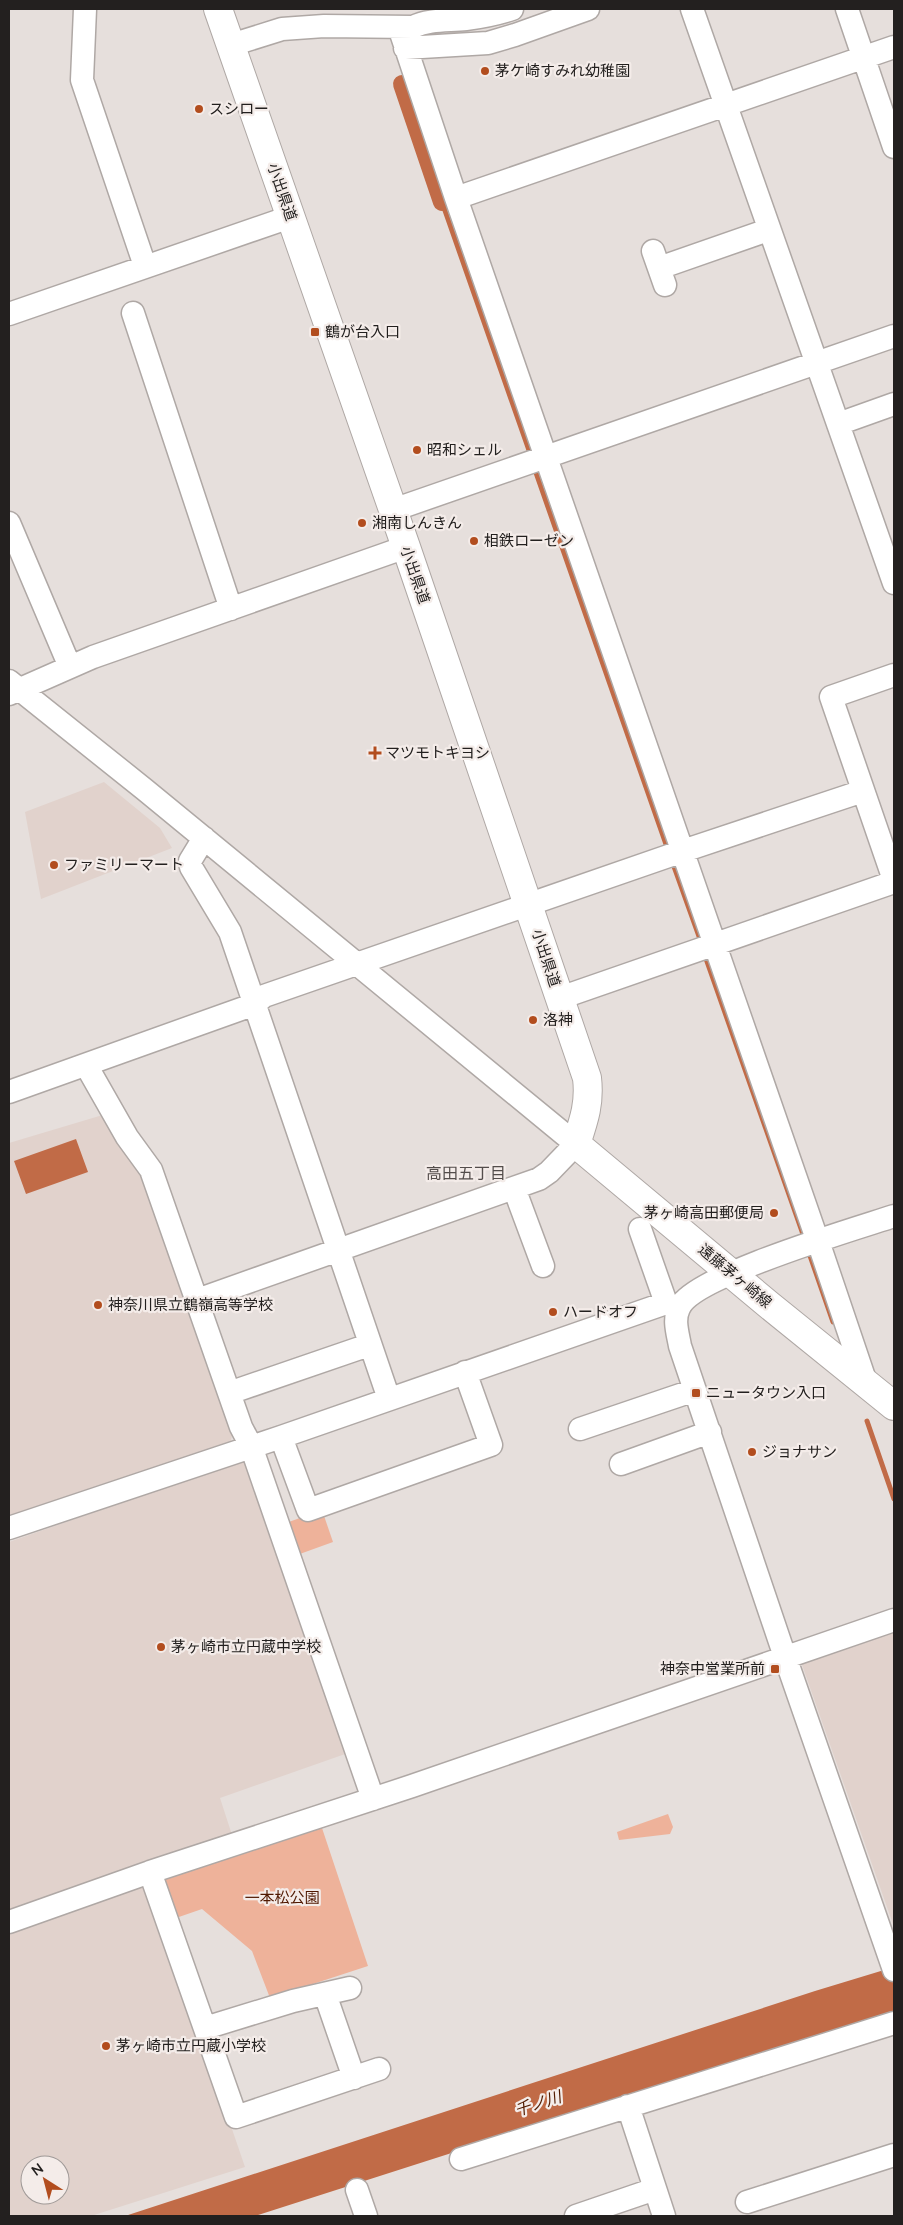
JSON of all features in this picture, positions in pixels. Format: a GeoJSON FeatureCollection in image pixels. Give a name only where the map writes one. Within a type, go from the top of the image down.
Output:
{"type":"FeatureCollection","features":[{"type":"Feature","properties":{"kind":"main road","name":"小出県道"},"geometry":{"type":"LineString","coordinates":[[218,9],[406,547],[587,1078],[589,1096],[576,1144]]}},
{"type":"Feature","properties":{"kind":"main road","name":"遠藤茅ヶ崎線"},"geometry":{"type":"LineString","coordinates":[[576,1144],[769,1305],[894,1406]]}},
{"type":"Feature","properties":{"kind":"street"},"geometry":{"type":"LineString","coordinates":[[85,9],[82,80],[145,266]]}},
{"type":"Feature","properties":{"kind":"street"},"geometry":{"type":"LineString","coordinates":[[402,37],[413,28],[422,16],[483,17],[512,9]]}},
{"type":"Feature","properties":{"kind":"street"},"geometry":{"type":"LineString","coordinates":[[231,45],[282,29],[324,26],[402,37],[488,43],[515,36],[588,9]]}},
{"type":"Feature","properties":{"kind":"street"},"geometry":{"type":"LineString","coordinates":[[692,9],[815,364],[821,373],[838,424],[886,532],[894,583]]}},
{"type":"Feature","properties":{"kind":"street"},"geometry":{"type":"LineString","coordinates":[[847,9],[894,147]]}},
{"type":"Feature","properties":{"kind":"street"},"geometry":{"type":"LineString","coordinates":[[402,37],[540,459],[708,947],[814,1245],[866,1383]]}},
{"type":"Feature","properties":{"kind":"street"},"geometry":{"type":"LineString","coordinates":[[456,198],[894,47]]}},
{"type":"Feature","properties":{"kind":"street"},"geometry":{"type":"LineString","coordinates":[[9,314],[290,217]]}},
{"type":"Feature","properties":{"kind":"street"},"geometry":{"type":"LineString","coordinates":[[659,268],[768,230]]}},
{"type":"Feature","properties":{"kind":"street"},"geometry":{"type":"LineString","coordinates":[[133,313],[231,609]]}},
{"type":"Feature","properties":{"kind":"street"},"geometry":{"type":"LineString","coordinates":[[392,510],[894,336]]}},
{"type":"Feature","properties":{"kind":"street"},"geometry":{"type":"LineString","coordinates":[[838,424],[894,404]]}},
{"type":"Feature","properties":{"kind":"street"},"geometry":{"type":"LineString","coordinates":[[9,523],[70,667]]}},
{"type":"Feature","properties":{"kind":"street"},"geometry":{"type":"LineString","coordinates":[[12,688],[406,547]]}},
{"type":"Feature","properties":{"kind":"street"},"geometry":{"type":"LineString","coordinates":[[560,998],[894,881],[831,697],[894,675]]}},
{"type":"Feature","properties":{"kind":"street"},"geometry":{"type":"LineString","coordinates":[[12,688],[204,838],[576,1144],[549,1172],[539,1179],[196,1300]]}},
{"type":"Feature","properties":{"kind":"street"},"geometry":{"type":"LineString","coordinates":[[9,1092],[255,1004],[264,996],[529,906],[676,853],[863,791]]}},
{"type":"Feature","properties":{"kind":"street"},"geometry":{"type":"LineString","coordinates":[[204,838],[190,861],[191,867],[230,932],[389,1399]]}},
{"type":"Feature","properties":{"kind":"street"},"geometry":{"type":"LineString","coordinates":[[86,1065],[127,1137],[152,1170],[229,1393],[251,1446],[373,1799]]}},
{"type":"Feature","properties":{"kind":"street"},"geometry":{"type":"LineString","coordinates":[[514,1188],[543,1266]]}},
{"type":"Feature","properties":{"kind":"street"},"geometry":{"type":"LineString","coordinates":[[9,1528],[281,1437],[465,1372],[672,1305],[731,1272],[894,1216]]}},
{"type":"Feature","properties":{"kind":"street"},"geometry":{"type":"LineString","coordinates":[[640,1229],[672,1305],[680,1346],[785,1657],[893,1965]]}},
{"type":"Feature","properties":{"kind":"street"},"geometry":{"type":"LineString","coordinates":[[229,1393],[363,1347]]}},
{"type":"Feature","properties":{"kind":"street"},"geometry":{"type":"LineString","coordinates":[[281,1437],[308,1510],[464,1455],[492,1445],[465,1372]]}},
{"type":"Feature","properties":{"kind":"street"},"geometry":{"type":"LineString","coordinates":[[580,1429],[695,1390]]}},
{"type":"Feature","properties":{"kind":"street"},"geometry":{"type":"LineString","coordinates":[[620,1464],[710,1432]]}},
{"type":"Feature","properties":{"kind":"street"},"geometry":{"type":"LineString","coordinates":[[9,1922],[150,1872],[373,1799],[894,1620]]}},
{"type":"Feature","properties":{"kind":"street"},"geometry":{"type":"LineString","coordinates":[[150,1872],[236,2117],[379,2069]]}},
{"type":"Feature","properties":{"kind":"street"},"geometry":{"type":"LineString","coordinates":[[206,2028],[293,2001],[350,1988]]}},
{"type":"Feature","properties":{"kind":"street"},"geometry":{"type":"LineString","coordinates":[[325,1994],[354,2078]]}},
{"type":"Feature","properties":{"kind":"street"},"geometry":{"type":"LineString","coordinates":[[461,2159],[894,2023]]}},
{"type":"Feature","properties":{"kind":"street"},"geometry":{"type":"LineString","coordinates":[[628,2106],[664,2216]]}},
{"type":"Feature","properties":{"kind":"street"},"geometry":{"type":"LineString","coordinates":[[747,2202],[894,2155]]}},
{"type":"Feature","properties":{"kind":"street"},"geometry":{"type":"LineString","coordinates":[[576,2216],[655,2189]]}},
{"type":"Feature","properties":{"kind":"street"},"geometry":{"type":"LineString","coordinates":[[357,2190],[366,2216]]}},
{"type":"Feature","properties":{"kind":"shaded area"},"geometry":{"type":"Polygon","coordinates":[[[104,782],[160,828],[172,848],[41,899],[25,812],[104,782]]]}},
{"type":"Feature","properties":{"kind":"shaded area","name":"神奈川県立鶴嶺高等学校"},"geometry":{"type":"Polygon","coordinates":[[[106,1114],[143,1179],[233,1431],[230,1444],[9,1520],[9,1143],[106,1114]]]}},
{"type":"Feature","properties":{"kind":"shaded area","name":"茅ヶ崎市立円蔵中学校"},"geometry":{"type":"Polygon","coordinates":[[[250,1458],[348,1753],[220,1798],[233,1838],[9,1916],[9,1542],[250,1458]]]}},
{"type":"Feature","properties":{"kind":"shaded area"},"geometry":{"type":"Polygon","coordinates":[[[894,1627],[894,1927],[800,1659],[894,1627]]]}},
{"type":"Feature","properties":{"kind":"shaded area","name":"茅ヶ崎市立円蔵小学校"},"geometry":{"type":"Polygon","coordinates":[[[148,1884],[245,2167],[91,2216],[9,2216],[9,1928],[64,1908],[67,1914],[148,1884]]]}},
{"type":"Feature","properties":{"kind":"green space"},"geometry":{"type":"Polygon","coordinates":[[[322,1510],[333,1542],[297,1555],[286,1523],[322,1510]]]}},
{"type":"Feature","properties":{"kind":"green space"},"geometry":{"type":"Polygon","coordinates":[[[668,1814],[673,1827],[670,1834],[619,1840],[617,1832],[668,1814]]]}},
{"type":"Feature","properties":{"kind":"green space","name":"一本松公園"},"geometry":{"type":"Polygon","coordinates":[[[320,1822],[368,1966],[270,1998],[252,1951],[202,1909],[176,1918],[160,1873],[320,1822]]]}},
{"type":"Feature","properties":{"kind":"water"},"geometry":{"type":"Polygon","coordinates":[[[76,1139],[88,1172],[26,1194],[14,1161],[76,1139]]]}},
{"type":"Feature","properties":{"kind":"water","name":"千ノ川"},"geometry":{"type":"Polygon","coordinates":[[[894,1967],[894,2011],[255,2216],[125,2216],[815,1991],[894,1967]]]}},
{"type":"Feature","properties":{"kind":"waterway"},"geometry":{"type":"LineString","coordinates":[[402,84],[442,202]]}},
{"type":"Feature","properties":{"kind":"waterway"},"geometry":{"type":"LineString","coordinates":[[442,202],[531,456]]}},
{"type":"Feature","properties":{"kind":"waterway"},"geometry":{"type":"LineString","coordinates":[[534,467],[668,850]]}},
{"type":"Feature","properties":{"kind":"waterway"},"geometry":{"type":"LineString","coordinates":[[672,861],[701,942]]}},
{"type":"Feature","properties":{"kind":"waterway"},"geometry":{"type":"LineString","coordinates":[[704,953],[805,1240]]}},
{"type":"Feature","properties":{"kind":"waterway"},"geometry":{"type":"LineString","coordinates":[[808,1250],[833,1322]]}},
{"type":"Feature","properties":{"kind":"waterway"},"geometry":{"type":"LineString","coordinates":[[867,1421],[894,1499]]}},
{"type":"Feature","properties":{"kind":"place","name":"茅ケ崎すみれ幼稚園"},"geometry":{"type":"Point","coordinates":[485,71]}},
{"type":"Feature","properties":{"kind":"place","name":"スシロー"},"geometry":{"type":"Point","coordinates":[199,109]}},
{"type":"Feature","properties":{"kind":"place","name":"鶴が台入口"},"geometry":{"type":"Point","coordinates":[315,332]}},
{"type":"Feature","properties":{"kind":"place","name":"昭和シェル"},"geometry":{"type":"Point","coordinates":[417,450]}},
{"type":"Feature","properties":{"kind":"place","name":"湘南しんきん"},"geometry":{"type":"Point","coordinates":[362,523]}},
{"type":"Feature","properties":{"kind":"place","name":"相鉄ローゼン"},"geometry":{"type":"Point","coordinates":[474,541]}},
{"type":"Feature","properties":{"kind":"place","name":"マツモトキヨシ"},"geometry":{"type":"Point","coordinates":[375,753]}},
{"type":"Feature","properties":{"kind":"place","name":"ファミリーマート"},"geometry":{"type":"Point","coordinates":[54,865]}},
{"type":"Feature","properties":{"kind":"place","name":"洛神"},"geometry":{"type":"Point","coordinates":[533,1020]}},
{"type":"Feature","properties":{"kind":"place","name":"茅ヶ崎高田郵便局"},"geometry":{"type":"Point","coordinates":[774,1213]}},
{"type":"Feature","properties":{"kind":"place","name":"神奈川県立鶴嶺高等学校"},"geometry":{"type":"Point","coordinates":[98,1305]}},
{"type":"Feature","properties":{"kind":"place","name":"ハードオフ"},"geometry":{"type":"Point","coordinates":[553,1312]}},
{"type":"Feature","properties":{"kind":"place","name":"ニュータウン入口"},"geometry":{"type":"Point","coordinates":[696,1393]}},
{"type":"Feature","properties":{"kind":"place","name":"ジョナサン"},"geometry":{"type":"Point","coordinates":[752,1452]}},
{"type":"Feature","properties":{"kind":"place","name":"茅ヶ崎市立円蔵中学校"},"geometry":{"type":"Point","coordinates":[161,1647]}},
{"type":"Feature","properties":{"kind":"place","name":"神奈中営業所前"},"geometry":{"type":"Point","coordinates":[775,1669]}},
{"type":"Feature","properties":{"kind":"place","name":"茅ヶ崎市立円蔵小学校"},"geometry":{"type":"Point","coordinates":[106,2046]}},
{"type":"Feature","properties":{"kind":"district","name":"高田五丁目"},"geometry":{"type":"Point","coordinates":[466,1174]}}]}
